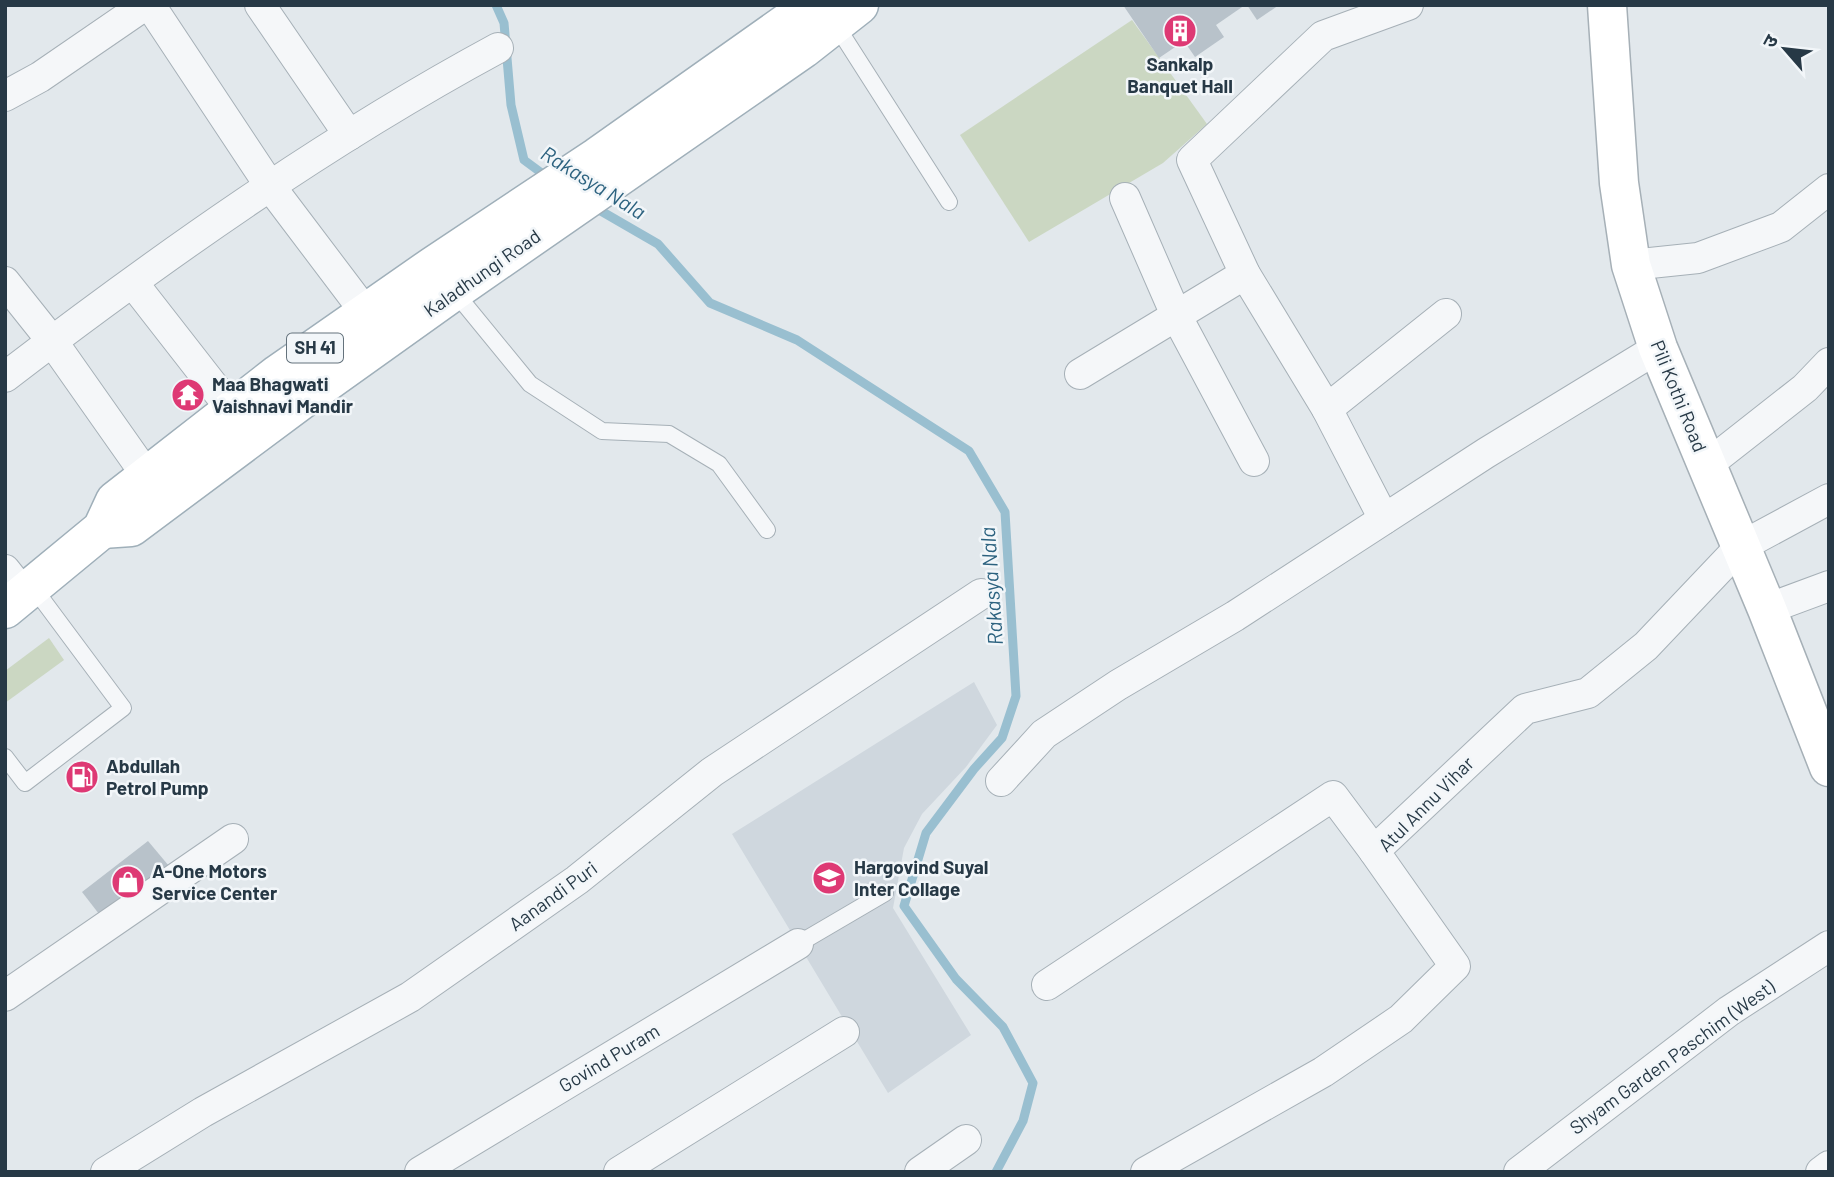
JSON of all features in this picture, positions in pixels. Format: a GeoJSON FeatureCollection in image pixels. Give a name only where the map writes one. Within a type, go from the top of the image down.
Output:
{"type":"FeatureCollection","features":[{"type":"Feature","properties":{"kind":"main road","name":"Pili Kothi Road"},"geometry":{"type":"LineString","coordinates":[[1607,5],[1619,183],[1631,265],[1658,348],[1767,609],[1829,767]]}},
{"type":"Feature","properties":{"kind":"main road","name":"Kaladhungi Road"},"geometry":{"type":"LineString","coordinates":[[17,590],[102,529],[115,501],[232,410],[289,387],[606,168],[811,19]]}},
{"type":"Feature","properties":{"kind":"main road","name":"Kaladhungi Road"},"geometry":{"type":"LineString","coordinates":[[102,529],[131,527],[289,387],[366,313],[443,279]]}},
{"type":"Feature","properties":{"kind":"street"},"geometry":{"type":"LineString","coordinates":[[5,96],[147,5],[270,186],[366,313]]}},
{"type":"Feature","properties":{"kind":"street"},"geometry":{"type":"LineString","coordinates":[[260,5],[349,135]]}},
{"type":"Feature","properties":{"kind":"street"},"geometry":{"type":"LineString","coordinates":[[1384,519],[1327,409],[1245,274],[1192,160],[1323,36],[1408,5]]}},
{"type":"Feature","properties":{"kind":"street"},"geometry":{"type":"LineString","coordinates":[[5,377],[133,282],[270,186],[349,135],[498,48]]}},
{"type":"Feature","properties":{"kind":"street"},"geometry":{"type":"LineString","coordinates":[[1631,265],[1698,258],[1781,227],[1829,189]]}},
{"type":"Feature","properties":{"kind":"street"},"geometry":{"type":"LineString","coordinates":[[1125,198],[1176,315],[1254,461]]}},
{"type":"Feature","properties":{"kind":"street"},"geometry":{"type":"LineString","coordinates":[[1080,374],[1245,274]]}},
{"type":"Feature","properties":{"kind":"street"},"geometry":{"type":"LineString","coordinates":[[5,282],[52,341],[147,476]]}},
{"type":"Feature","properties":{"kind":"street"},"geometry":{"type":"LineString","coordinates":[[133,282],[232,410]]}},
{"type":"Feature","properties":{"kind":"street"},"geometry":{"type":"LineString","coordinates":[[1327,409],[1446,314]]}},
{"type":"Feature","properties":{"kind":"street"},"geometry":{"type":"LineString","coordinates":[[1001,781],[1044,734],[1118,685],[1235,616],[1384,519],[1658,348]]}},
{"type":"Feature","properties":{"kind":"street"},"geometry":{"type":"LineString","coordinates":[[1707,465],[1805,388],[1829,363]]}},
{"type":"Feature","properties":{"kind":"street","name":"Atul Annu Vihar"},"geometry":{"type":"LineString","coordinates":[[1146,1172],[1323,1072],[1401,1019],[1455,966],[1374,851],[1525,709],[1588,692],[1646,646],[1740,547],[1829,499]]}},
{"type":"Feature","properties":{"kind":"street"},"geometry":{"type":"LineString","coordinates":[[1767,609],[1829,586]]}},
{"type":"Feature","properties":{"kind":"street","name":"Aanandi Puri"},"geometry":{"type":"LineString","coordinates":[[106,1172],[203,1112],[410,997],[577,880],[712,772],[981,594]]}},
{"type":"Feature","properties":{"kind":"street"},"geometry":{"type":"LineString","coordinates":[[1047,985],[1333,796],[1374,851]]}},
{"type":"Feature","properties":{"kind":"street"},"geometry":{"type":"LineString","coordinates":[[5,996],[233,839]]}},
{"type":"Feature","properties":{"kind":"street","name":"Govind Puram"},"geometry":{"type":"LineString","coordinates":[[420,1172],[798,944]]}},
{"type":"Feature","properties":{"kind":"street","name":"Shyam Garden Paschim (West)"},"geometry":{"type":"LineString","coordinates":[[1519,1172],[1729,1011],[1829,946]]}},
{"type":"Feature","properties":{"kind":"street"},"geometry":{"type":"LineString","coordinates":[[619,1172],[844,1032]]}},
{"type":"Feature","properties":{"kind":"street"},"geometry":{"type":"LineString","coordinates":[[920,1172],[966,1140]]}},
{"type":"Feature","properties":{"kind":"street"},"geometry":{"type":"LineString","coordinates":[[1821,1172],[1829,1166]]}},
{"type":"Feature","properties":{"kind":"lane"},"geometry":{"type":"LineString","coordinates":[[811,19],[949,202]]}},
{"type":"Feature","properties":{"kind":"lane"},"geometry":{"type":"LineString","coordinates":[[443,279],[530,384],[602,431],[669,434],[719,464],[767,530]]}},
{"type":"Feature","properties":{"kind":"lane"},"geometry":{"type":"LineString","coordinates":[[5,757],[25,783],[123,708],[17,590]]}},
{"type":"Feature","properties":{"kind":"lane"},"geometry":{"type":"LineString","coordinates":[[798,944],[885,892]]}},
{"type":"Feature","properties":{"kind":"shaded area","name":"Hargovind Suyal Inter Collage"},"geometry":{"type":"Polygon","coordinates":[[[974,682],[997,725],[966,767],[922,814],[904,848],[893,908],[971,1035],[888,1093],[732,834],[974,682]]]}},
{"type":"Feature","properties":{"kind":"green space"},"geometry":{"type":"Polygon","coordinates":[[[1132,20],[1207,124],[1163,163],[1029,242],[960,135],[1132,20]]]}},
{"type":"Feature","properties":{"kind":"green space"},"geometry":{"type":"Polygon","coordinates":[[[49,638],[64,660],[5,703],[5,671],[49,638]]]}},
{"type":"Feature","properties":{"kind":"building","name":"Sankalp Banquet Hall"},"geometry":{"type":"Polygon","coordinates":[[[1123,5],[1245,5],[1216,25],[1224,37],[1195,57],[1184,41],[1159,58],[1123,5]]]}},
{"type":"Feature","properties":{"kind":"building","name":"Sankalp Banquet Hall"},"geometry":{"type":"Polygon","coordinates":[[[1247,5],[1279,5],[1257,20],[1247,5]]]}},
{"type":"Feature","properties":{"kind":"building","name":"A-One Motors Service Center"},"geometry":{"type":"Polygon","coordinates":[[[148,841],[174,872],[106,923],[82,892],[148,841]]]}},
{"type":"Feature","properties":{"kind":"waterway","name":"Rakasya Nala"},"geometry":{"type":"LineString","coordinates":[[496,5],[504,23],[511,105],[524,160],[547,177]]}},
{"type":"Feature","properties":{"kind":"waterway","name":"Rakasya Nala"},"geometry":{"type":"LineString","coordinates":[[594,207],[658,244],[710,303],[797,340],[969,451],[1005,512],[1016,696],[1002,738],[974,769],[926,833],[904,906],[956,979],[1003,1027],[1033,1083],[1023,1121],[996,1172]]}},
{"type":"Feature","properties":{"kind":"place","name":"Sankalp Banquet Hall"},"geometry":{"type":"Point","coordinates":[1180,31]}},
{"type":"Feature","properties":{"kind":"place","name":"Maa Bhagwati Vaishnavi Mandir"},"geometry":{"type":"Point","coordinates":[188,395]}},
{"type":"Feature","properties":{"kind":"place","name":"Abdullah Petrol Pump"},"geometry":{"type":"Point","coordinates":[82,777]}},
{"type":"Feature","properties":{"kind":"place","name":"Hargovind Suyal Inter Collage"},"geometry":{"type":"Point","coordinates":[829,878]}},
{"type":"Feature","properties":{"kind":"place","name":"A-One Motors Service Center"},"geometry":{"type":"Point","coordinates":[128,882]}}]}
